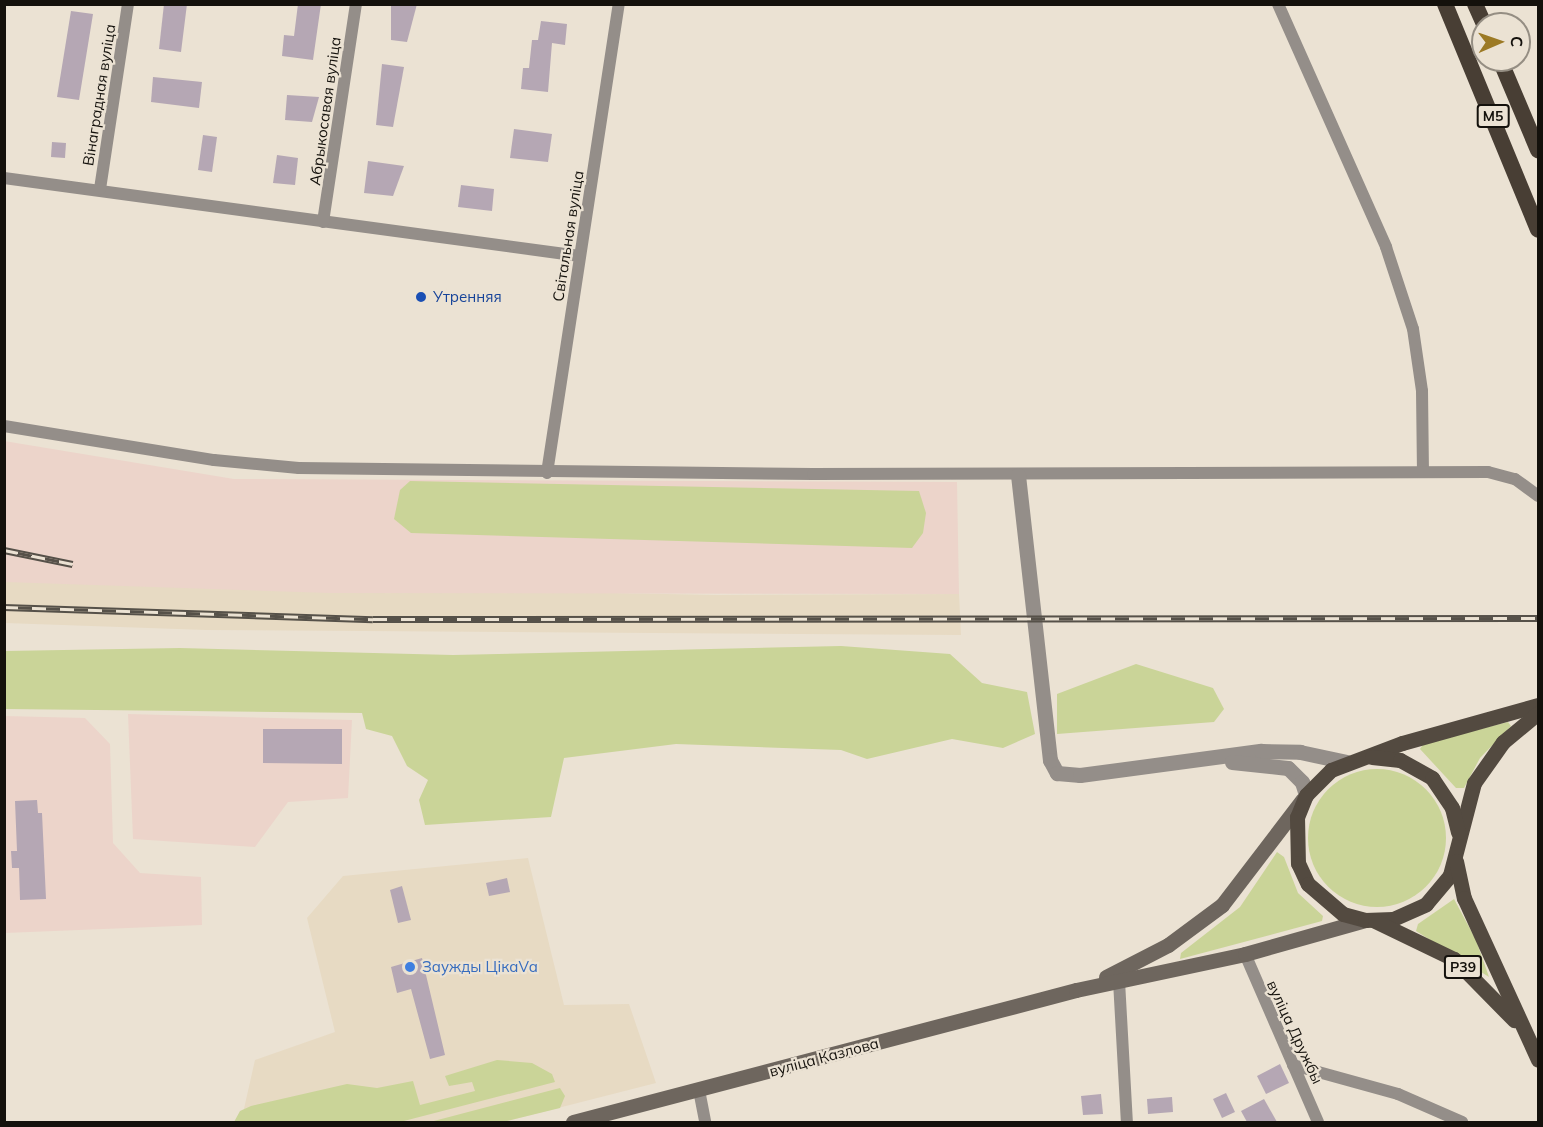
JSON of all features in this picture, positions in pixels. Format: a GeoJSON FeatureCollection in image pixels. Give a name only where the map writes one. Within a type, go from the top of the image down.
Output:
{"type":"FeatureCollection","features":[{"type":"Feature","properties":{"kind":"highway","name":"М5"},"geometry":{"type":"LineString","coordinates":[[1445,4],[1539,230]]}},
{"type":"Feature","properties":{"kind":"highway","name":"М5"},"geometry":{"type":"LineString","coordinates":[[1505,72],[1539,150]]}},
{"type":"Feature","properties":{"kind":"main road","name":"Р39"},"geometry":{"type":"LineString","coordinates":[[1529,1041],[1503,1005],[1454,959],[1323,901],[1298,863],[1297,817],[1306,795],[1331,770],[1347,762],[1539,705]]}},
{"type":"Feature","properties":{"kind":"main road","name":"Р39"},"geometry":{"type":"LineString","coordinates":[[1370,920],[1411,913],[1426,904],[1440,891],[1457,851],[1474,783],[1503,742],[1539,713]]}},
{"type":"Feature","properties":{"kind":"main road","name":"Р39"},"geometry":{"type":"LineString","coordinates":[[1364,757],[1400,760],[1432,778],[1452,808],[1464,898],[1539,1060]]}},
{"type":"Feature","properties":{"kind":"main road"},"geometry":{"type":"LineString","coordinates":[[1076,990],[1141,961],[1199,924],[1242,883],[1306,795]]}},
{"type":"Feature","properties":{"kind":"main road"},"geometry":{"type":"LineString","coordinates":[[1076,990],[1245,954],[1370,920]]}},
{"type":"Feature","properties":{"kind":"main road","name":"вуліца Казлова"},"geometry":{"type":"LineString","coordinates":[[573,1122],[1076,990]]}},
{"type":"Feature","properties":{"kind":"street","name":"Вінаградная вуліца"},"geometry":{"type":"LineString","coordinates":[[100,189],[128,4]]}},
{"type":"Feature","properties":{"kind":"street","name":"Абрыкосавая вуліца"},"geometry":{"type":"LineString","coordinates":[[323,222],[356,4]]}},
{"type":"Feature","properties":{"kind":"street","name":"Світальная вуліца"},"geometry":{"type":"LineString","coordinates":[[547,473],[619,4]]}},
{"type":"Feature","properties":{"kind":"street"},"geometry":{"type":"LineString","coordinates":[[1278,4],[1386,248],[1413,328],[1422,391],[1423,471]]}},
{"type":"Feature","properties":{"kind":"street"},"geometry":{"type":"LineString","coordinates":[[4,178],[100,189],[323,222],[580,256]]}},
{"type":"Feature","properties":{"kind":"street"},"geometry":{"type":"LineString","coordinates":[[4,426],[214,460],[299,468],[547,473],[1018,475],[1488,472],[1515,480],[1539,496]]}},
{"type":"Feature","properties":{"kind":"street"},"geometry":{"type":"LineString","coordinates":[[1018,475],[1053,769],[1061,775],[1080,775],[1285,750],[1347,762]]}},
{"type":"Feature","properties":{"kind":"street"},"geometry":{"type":"LineString","coordinates":[[1211,760],[1288,768],[1302,782],[1306,795]]}},
{"type":"Feature","properties":{"kind":"street","name":"вуліца Дружбы"},"geometry":{"type":"LineString","coordinates":[[1245,954],[1318,1122]]}},
{"type":"Feature","properties":{"kind":"street"},"geometry":{"type":"LineString","coordinates":[[1119,981],[1127,1122]]}},
{"type":"Feature","properties":{"kind":"street"},"geometry":{"type":"LineString","coordinates":[[1293,1065],[1398,1094],[1462,1122]]}},
{"type":"Feature","properties":{"kind":"street"},"geometry":{"type":"LineString","coordinates":[[699,1090],[705,1122]]}},
{"type":"Feature","properties":{"kind":"shaded area"},"geometry":{"type":"Polygon","coordinates":[[[4,441],[234,479],[957,482],[959,594],[329,593],[5,582],[4,441]]]}},
{"type":"Feature","properties":{"kind":"shaded area"},"geometry":{"type":"Polygon","coordinates":[[[5,581],[717,595],[959,594],[961,635],[206,630],[5,623],[5,581]]]}},
{"type":"Feature","properties":{"kind":"shaded area"},"geometry":{"type":"Polygon","coordinates":[[[128,714],[352,720],[348,798],[288,802],[255,847],[133,839],[128,714]]]}},
{"type":"Feature","properties":{"kind":"shaded area"},"geometry":{"type":"Polygon","coordinates":[[[4,716],[85,718],[110,744],[113,843],[140,873],[201,877],[202,925],[5,933],[4,716]]]}},
{"type":"Feature","properties":{"kind":"shaded area"},"geometry":{"type":"Polygon","coordinates":[[[528,858],[564,1005],[629,1004],[656,1083],[503,1122],[241,1122],[255,1060],[335,1032],[307,918],[343,876],[528,858]]]}},
{"type":"Feature","properties":{"kind":"green space"},"geometry":{"type":"Polygon","coordinates":[[[410,481],[919,491],[926,513],[923,533],[912,548],[411,533],[394,519],[400,490],[410,481]]]}},
{"type":"Feature","properties":{"kind":"green space"},"geometry":{"type":"Polygon","coordinates":[[[841,646],[950,654],[982,683],[1027,692],[1035,734],[1003,748],[952,739],[867,759],[841,750],[676,744],[564,758],[551,817],[425,825],[419,800],[428,780],[407,766],[392,736],[366,729],[362,713],[5,709],[5,651],[180,648],[453,655],[841,646]]]}},
{"type":"Feature","properties":{"kind":"green space"},"geometry":{"type":"Polygon","coordinates":[[[1136,664],[1213,688],[1224,709],[1214,722],[1057,734],[1057,694],[1136,664]]]}},
{"type":"Feature","properties":{"kind":"green space"},"geometry":{"type":"Polygon","coordinates":[[[1508,722],[1511,726],[1480,758],[1464,788],[1456,788],[1420,749],[1424,743],[1508,722]]]}},
{"type":"Feature","properties":{"kind":"green space"},"geometry":{"type":"Polygon","coordinates":[[[1377,769],[1403,774],[1426,789],[1441,812],[1446,838],[1441,864],[1426,887],[1403,902],[1377,907],[1351,902],[1328,887],[1313,864],[1308,838],[1313,812],[1328,789],[1351,774],[1377,769]]]}},
{"type":"Feature","properties":{"kind":"green space"},"geometry":{"type":"Polygon","coordinates":[[[1277,852],[1284,857],[1298,893],[1323,916],[1322,921],[1180,959],[1181,953],[1240,907],[1277,852]]]}},
{"type":"Feature","properties":{"kind":"green space"},"geometry":{"type":"Polygon","coordinates":[[[1454,899],[1476,940],[1489,977],[1416,931],[1418,924],[1454,899]]]}},
{"type":"Feature","properties":{"kind":"green space"},"geometry":{"type":"Polygon","coordinates":[[[497,1060],[532,1063],[552,1074],[555,1082],[400,1122],[234,1122],[240,1111],[251,1106],[347,1084],[377,1088],[413,1081],[420,1105],[475,1091],[472,1082],[449,1086],[445,1076],[497,1060]]]}},
{"type":"Feature","properties":{"kind":"green space"},"geometry":{"type":"Polygon","coordinates":[[[560,1088],[565,1096],[560,1108],[503,1122],[430,1122],[560,1088]]]}},
{"type":"Feature","properties":{"kind":"building"},"geometry":{"type":"Polygon","coordinates":[[[164,4],[187,4],[181,52],[159,49],[164,4]]]}},
{"type":"Feature","properties":{"kind":"building"},"geometry":{"type":"Polygon","coordinates":[[[298,4],[321,4],[313,60],[282,56],[284,35],[294,36],[298,4]]]}},
{"type":"Feature","properties":{"kind":"building"},"geometry":{"type":"Polygon","coordinates":[[[391,4],[417,4],[407,42],[391,40],[391,4]]]}},
{"type":"Feature","properties":{"kind":"building"},"geometry":{"type":"Polygon","coordinates":[[[71,11],[93,14],[79,100],[57,97],[71,11]]]}},
{"type":"Feature","properties":{"kind":"building"},"geometry":{"type":"Polygon","coordinates":[[[541,21],[567,24],[565,45],[552,43],[548,92],[521,89],[523,68],[529,68],[532,40],[538,40],[541,21]]]}},
{"type":"Feature","properties":{"kind":"building"},"geometry":{"type":"Polygon","coordinates":[[[382,64],[404,67],[393,127],[376,125],[382,64]]]}},
{"type":"Feature","properties":{"kind":"building"},"geometry":{"type":"Polygon","coordinates":[[[153,77],[202,82],[199,108],[151,102],[153,77]]]}},
{"type":"Feature","properties":{"kind":"building"},"geometry":{"type":"Polygon","coordinates":[[[287,95],[319,97],[312,122],[285,120],[287,95]]]}},
{"type":"Feature","properties":{"kind":"building"},"geometry":{"type":"Polygon","coordinates":[[[514,129],[552,134],[548,162],[510,158],[514,129]]]}},
{"type":"Feature","properties":{"kind":"building"},"geometry":{"type":"Polygon","coordinates":[[[203,135],[217,137],[212,172],[198,170],[203,135]]]}},
{"type":"Feature","properties":{"kind":"building"},"geometry":{"type":"Polygon","coordinates":[[[52,142],[66,143],[65,158],[51,157],[52,142]]]}},
{"type":"Feature","properties":{"kind":"building"},"geometry":{"type":"Polygon","coordinates":[[[277,155],[298,158],[295,185],[273,183],[277,155]]]}},
{"type":"Feature","properties":{"kind":"building"},"geometry":{"type":"Polygon","coordinates":[[[368,161],[404,166],[393,196],[364,193],[368,161]]]}},
{"type":"Feature","properties":{"kind":"building"},"geometry":{"type":"Polygon","coordinates":[[[461,185],[494,189],[492,211],[458,207],[461,185]]]}},
{"type":"Feature","properties":{"kind":"building"},"geometry":{"type":"Polygon","coordinates":[[[263,729],[342,729],[342,764],[263,763],[263,729]]]}},
{"type":"Feature","properties":{"kind":"building"},"geometry":{"type":"Polygon","coordinates":[[[37,800],[38,813],[42,813],[46,899],[20,900],[19,868],[12,868],[11,851],[17,851],[15,801],[37,800]]]}},
{"type":"Feature","properties":{"kind":"building"},"geometry":{"type":"Polygon","coordinates":[[[507,878],[510,892],[489,896],[486,883],[507,878]]]}},
{"type":"Feature","properties":{"kind":"building"},"geometry":{"type":"Polygon","coordinates":[[[402,886],[411,920],[398,923],[390,890],[402,886]]]}},
{"type":"Feature","properties":{"kind":"building"},"geometry":{"type":"Polygon","coordinates":[[[422,958],[445,1055],[430,1059],[411,989],[397,993],[391,967],[422,958]]]}},
{"type":"Feature","properties":{"kind":"building"},"geometry":{"type":"Polygon","coordinates":[[[1280,1064],[1289,1083],[1266,1094],[1257,1076],[1280,1064]]]}},
{"type":"Feature","properties":{"kind":"building"},"geometry":{"type":"Polygon","coordinates":[[[1226,1093],[1235,1112],[1222,1118],[1213,1099],[1226,1093]]]}},
{"type":"Feature","properties":{"kind":"building"},"geometry":{"type":"Polygon","coordinates":[[[1101,1094],[1103,1114],[1083,1115],[1081,1096],[1101,1094]]]}},
{"type":"Feature","properties":{"kind":"building"},"geometry":{"type":"Polygon","coordinates":[[[1172,1097],[1173,1112],[1148,1114],[1147,1099],[1172,1097]]]}},
{"type":"Feature","properties":{"kind":"building"},"geometry":{"type":"Polygon","coordinates":[[[1264,1099],[1277,1122],[1247,1122],[1241,1111],[1264,1099]]]}},
{"type":"Feature","properties":{"kind":"railway"},"geometry":{"type":"LineString","coordinates":[[4,550],[73,564]]}},
{"type":"Feature","properties":{"kind":"railway"},"geometry":{"type":"LineString","coordinates":[[4,607],[373,619],[1538,618]]}},
{"type":"Feature","properties":{"kind":"place","name":"Утренняя"},"geometry":{"type":"Point","coordinates":[421,297]}},
{"type":"Feature","properties":{"kind":"place","name":"Заужды ЦікаVа"},"geometry":{"type":"Point","coordinates":[410,967]}}]}
